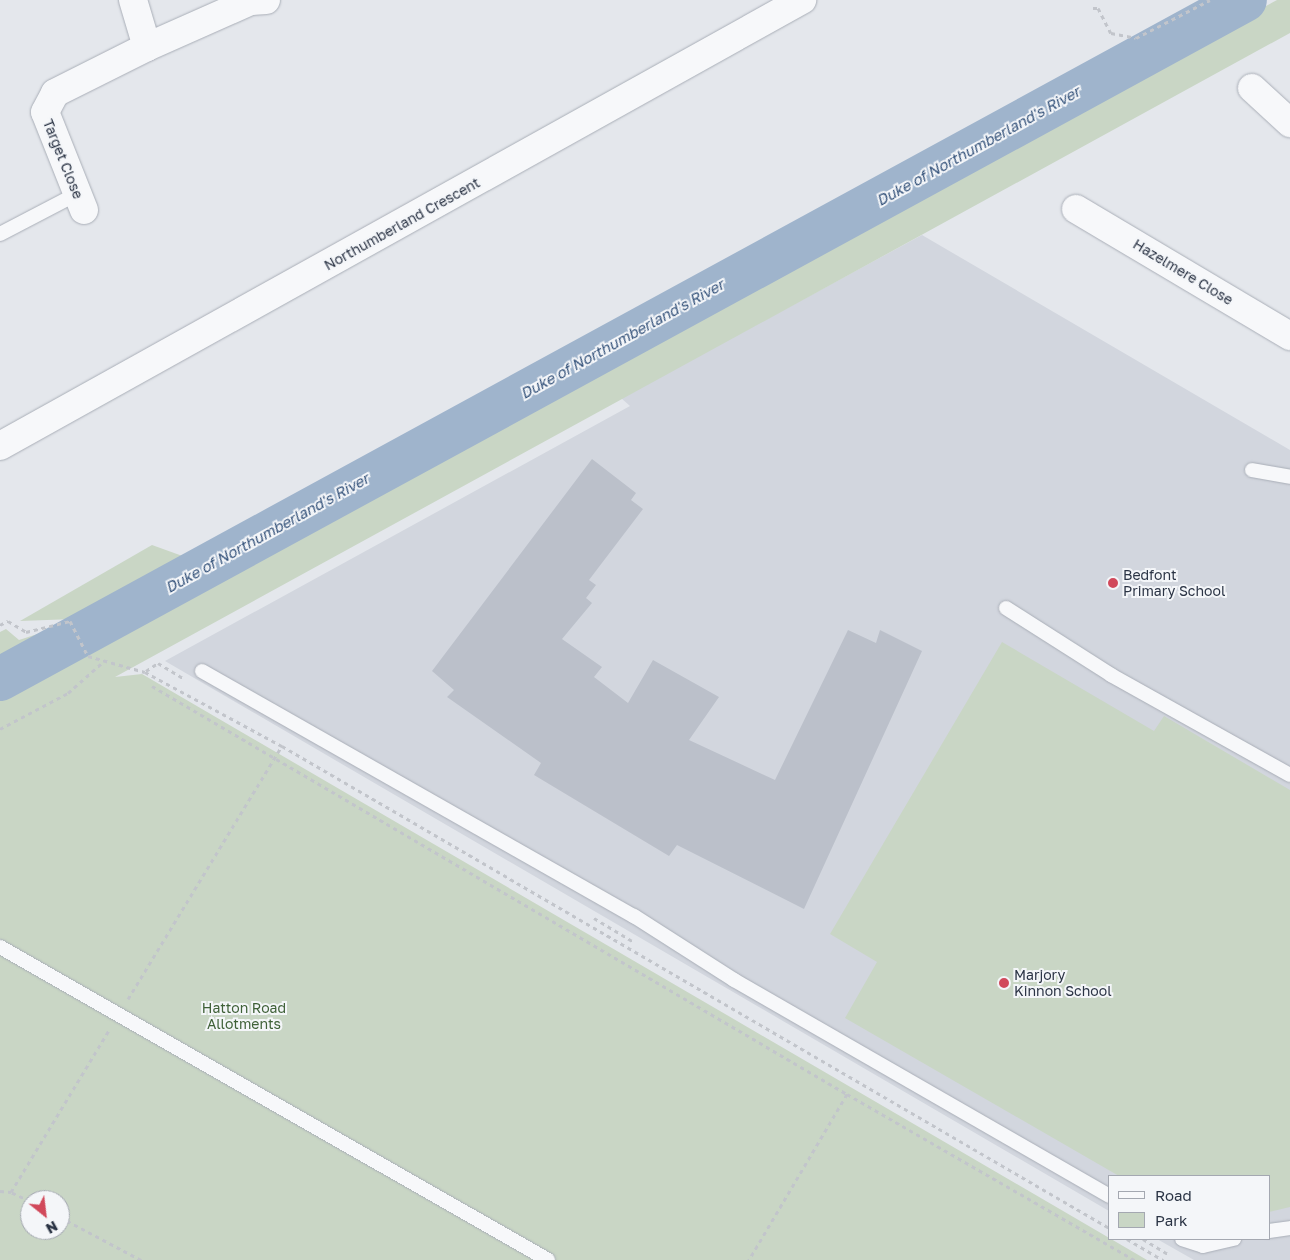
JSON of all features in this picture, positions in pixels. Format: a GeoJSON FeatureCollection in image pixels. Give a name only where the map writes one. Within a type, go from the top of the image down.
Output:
{"type":"FeatureCollection","features":[{"type":"Feature","properties":{"kind":"street"},"geometry":{"type":"LineString","coordinates":[[133,0],[147,47]]}},
{"type":"Feature","properties":{"kind":"street","name":"Target Close"},"geometry":{"type":"LineString","coordinates":[[80,202],[46,121],[48,103],[55,93],[147,47],[251,1],[266,0]]}},
{"type":"Feature","properties":{"kind":"street","name":"Northumberland Crescent"},"geometry":{"type":"LineString","coordinates":[[0,446],[802,0]]}},
{"type":"Feature","properties":{"kind":"street"},"geometry":{"type":"LineString","coordinates":[[1252,88],[1290,123]]}},
{"type":"Feature","properties":{"kind":"street","name":"Hazelmere Close"},"geometry":{"type":"LineString","coordinates":[[1076,209],[1290,336]]}},
{"type":"Feature","properties":{"kind":"lane"},"geometry":{"type":"LineString","coordinates":[[0,234],[80,202]]}},
{"type":"Feature","properties":{"kind":"lane"},"geometry":{"type":"LineString","coordinates":[[1252,470],[1290,477]]}},
{"type":"Feature","properties":{"kind":"lane"},"geometry":{"type":"LineString","coordinates":[[1006,608],[1111,675],[1290,775]]}},
{"type":"Feature","properties":{"kind":"lane"},"geometry":{"type":"LineString","coordinates":[[202,671],[634,916],[734,980],[1108,1195]]}},
{"type":"Feature","properties":{"kind":"lane"},"geometry":{"type":"LineString","coordinates":[[0,947],[548,1260]]}},
{"type":"Feature","properties":{"kind":"lane"},"geometry":{"type":"LineString","coordinates":[[1270,1231],[1290,1228]]}},
{"type":"Feature","properties":{"kind":"lane"},"geometry":{"type":"LineString","coordinates":[[1185,1240],[1203,1246],[1230,1240]]}},
{"type":"Feature","properties":{"kind":"path"},"geometry":{"type":"LineString","coordinates":[[1093,8],[1098,8],[1112,33],[1136,38],[1210,0]]}},
{"type":"Feature","properties":{"kind":"path"},"geometry":{"type":"LineString","coordinates":[[0,625],[8,621],[26,632],[70,621],[88,656],[102,663],[145,672],[282,746],[1108,1227]]}},
{"type":"Feature","properties":{"kind":"path"},"geometry":{"type":"LineString","coordinates":[[0,729],[68,693],[102,663]]}},
{"type":"Feature","properties":{"kind":"path"},"geometry":{"type":"LineString","coordinates":[[145,672],[158,663],[193,683]]}},
{"type":"Feature","properties":{"kind":"path"},"geometry":{"type":"LineString","coordinates":[[152,686],[847,1094],[1135,1260]]}},
{"type":"Feature","properties":{"kind":"path"},"geometry":{"type":"LineString","coordinates":[[11,1192],[282,746]]}},
{"type":"Feature","properties":{"kind":"path"},"geometry":{"type":"LineString","coordinates":[[586,914],[638,944]]}},
{"type":"Feature","properties":{"kind":"path"},"geometry":{"type":"LineString","coordinates":[[749,1260],[847,1094]]}},
{"type":"Feature","properties":{"kind":"path"},"geometry":{"type":"LineString","coordinates":[[0,1191],[11,1192],[20,1197]]}},
{"type":"Feature","properties":{"kind":"path"},"geometry":{"type":"LineString","coordinates":[[70,1222],[140,1260]]}},
{"type":"Feature","properties":{"kind":"path"},"geometry":{"type":"LineString","coordinates":[[1129,1240],[1163,1260]]}},
{"type":"Feature","properties":{"kind":"path"},"geometry":{"type":"LineString","coordinates":[[1144,1240],[1172,1256]]}},
{"type":"Feature","properties":{"kind":"shaded area","name":"Marjory Kinnon School"},"geometry":{"type":"Polygon","coordinates":[[[922,235],[1290,450],[1290,1260],[1194,1260],[1159,1240],[1270,1240],[1270,1175],[1108,1175],[1108,1210],[165,661],[630,406],[621,398],[922,235]]]}},
{"type":"Feature","properties":{"kind":"green space","name":"Hatton Road Allotments"},"geometry":{"type":"Polygon","coordinates":[[[1277,0],[1290,0],[1290,33],[115,677],[142,674],[1108,1237],[1108,1240],[1113,1240],[1147,1260],[0,1260],[0,699],[1277,0]]]}},
{"type":"Feature","properties":{"kind":"green space"},"geometry":{"type":"Polygon","coordinates":[[[152,545],[188,558],[74,619],[20,621],[152,545]]]}},
{"type":"Feature","properties":{"kind":"green space"},"geometry":{"type":"Polygon","coordinates":[[[65,625],[67,628],[0,665],[0,632],[6,629],[19,640],[65,625]]]}},
{"type":"Feature","properties":{"kind":"green space"},"geometry":{"type":"Polygon","coordinates":[[[1002,642],[1154,731],[1164,716],[1290,790],[1290,1207],[1270,1212],[1270,1175],[1117,1175],[845,1018],[877,962],[830,934],[1002,642]]]}},
{"type":"Feature","properties":{"kind":"building"},"geometry":{"type":"Polygon","coordinates":[[[592,459],[636,493],[631,500],[643,509],[589,580],[596,585],[586,598],[592,603],[562,639],[602,667],[594,677],[628,703],[653,660],[719,697],[689,740],[775,780],[848,630],[876,643],[880,630],[922,651],[804,909],[677,845],[669,856],[534,775],[541,763],[447,697],[454,690],[432,671],[592,459]]]}},
{"type":"Feature","properties":{"kind":"waterway","name":"Duke of Northumberland's River"},"geometry":{"type":"LineString","coordinates":[[0,679],[1245,0]]}},
{"type":"Feature","properties":{"kind":"place","name":"Bedfont Primary School"},"geometry":{"type":"Point","coordinates":[1113,583]}},
{"type":"Feature","properties":{"kind":"place","name":"Marjory Kinnon School"},"geometry":{"type":"Point","coordinates":[1004,983]}}]}
